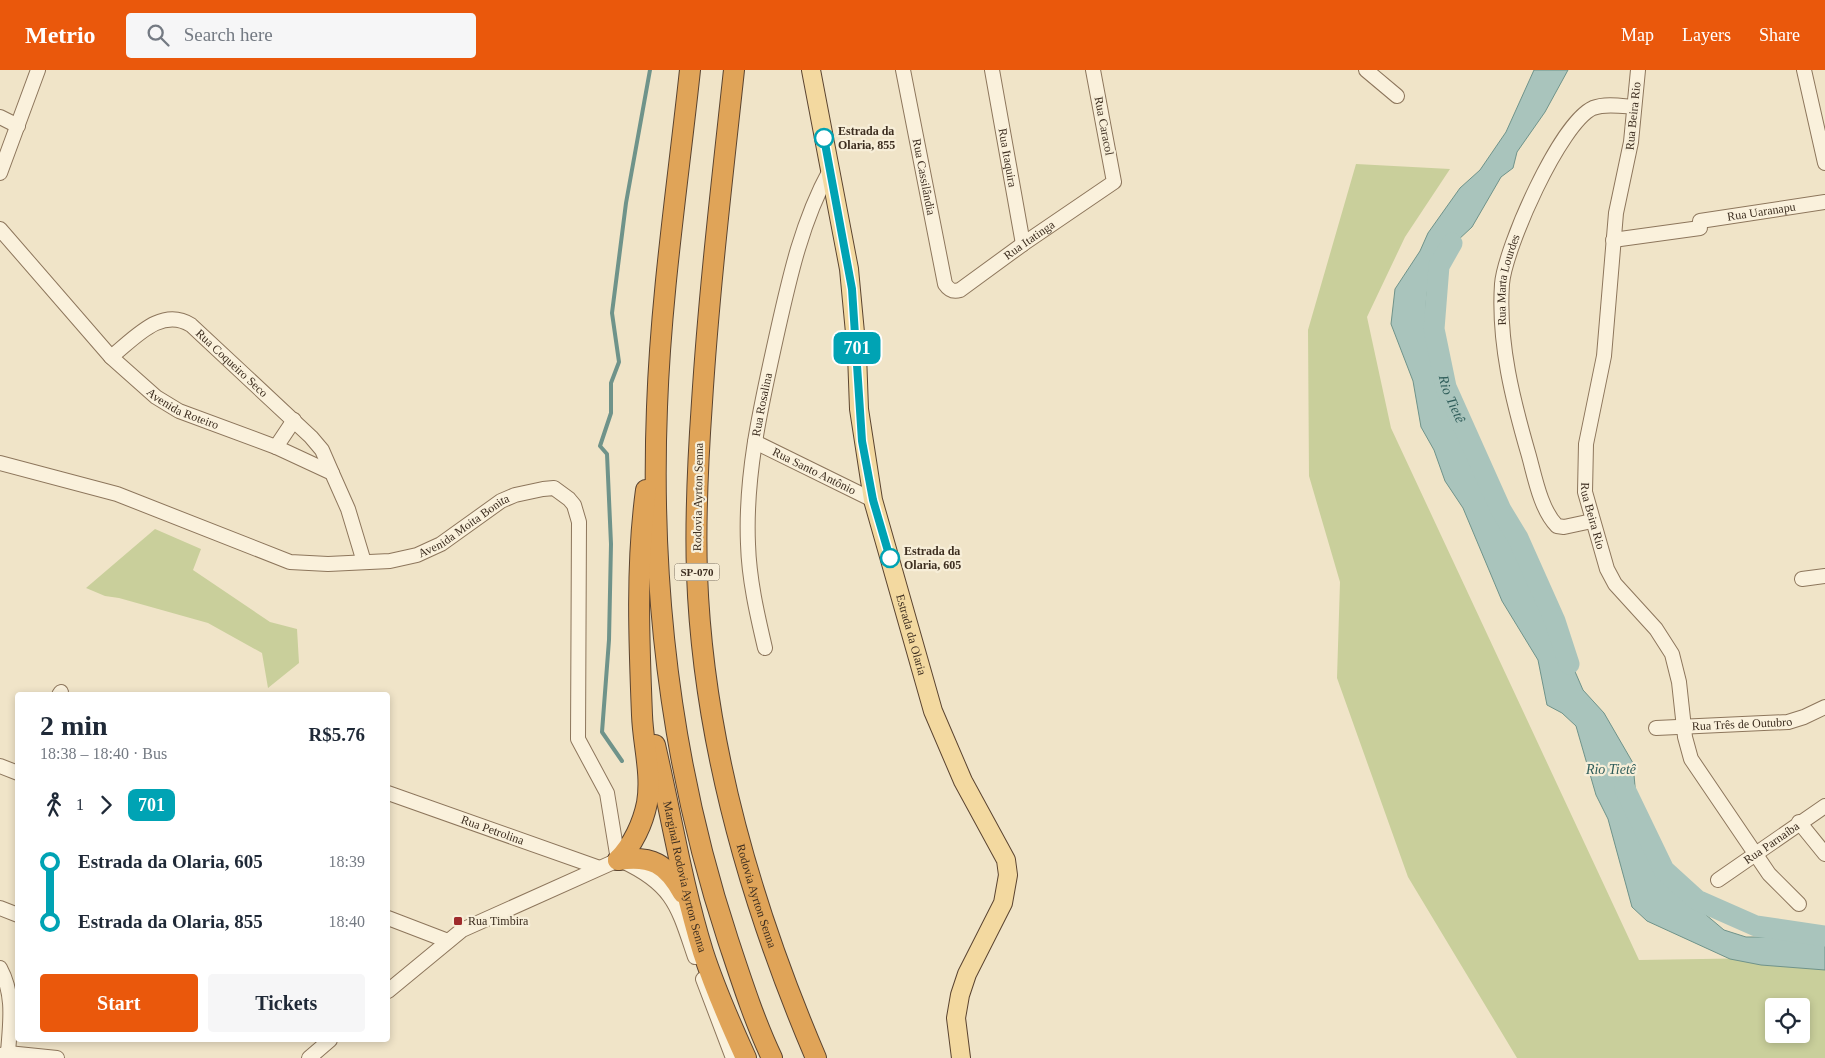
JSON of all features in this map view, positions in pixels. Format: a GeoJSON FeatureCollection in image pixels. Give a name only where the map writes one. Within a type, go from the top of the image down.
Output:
{"type":"FeatureCollection","features":[{"type":"Feature","properties":{"kind":"highway","name":"SP-070"},"geometry":{"type":"LineString","coordinates":[[690,70],[663,319],[657,406],[656,502],[666,670],[682,768],[707,874],[742,981],[772,1058]]}},
{"type":"Feature","properties":{"kind":"highway","name":"Rodovia Ayrton Senna"},"geometry":{"type":"LineString","coordinates":[[734,70],[707,334],[698,466],[697,575],[705,663],[718,745],[734,822],[786,987],[816,1058]]}},
{"type":"Feature","properties":{"kind":"highway"},"geometry":{"type":"LineString","coordinates":[[618,860],[629,847],[637,831],[647,802],[648,778],[640,652],[642,522],[657,406]]}},
{"type":"Feature","properties":{"kind":"highway","name":"Marginal Rodovia Ayrton Senna"},"geometry":{"type":"LineString","coordinates":[[642,689],[691,905],[712,977],[746,1058]]}},
{"type":"Feature","properties":{"kind":"highway"},"geometry":{"type":"LineString","coordinates":[[618,860],[636,857],[650,860],[667,868],[691,905]]}},
{"type":"Feature","properties":{"kind":"main road","name":"Estrada da Olaria"},"geometry":{"type":"LineString","coordinates":[[811,70],[849,269],[858,354],[859,409],[873,500],[933,711],[963,781],[1006,860],[1008,876],[1003,903],[967,974],[960,995],[956,1018],[958,1047],[961,1058]]}},
{"type":"Feature","properties":{"kind":"street"},"geometry":{"type":"LineString","coordinates":[[0,173],[38,70]]}},
{"type":"Feature","properties":{"kind":"street","name":"Rua Cassilândia"},"geometry":{"type":"LineString","coordinates":[[903,70],[945,284]]}},
{"type":"Feature","properties":{"kind":"street","name":"Rua Itaquira"},"geometry":{"type":"LineString","coordinates":[[992,70],[1023,244]]}},
{"type":"Feature","properties":{"kind":"street","name":"Rua Caracol"},"geometry":{"type":"LineString","coordinates":[[1093,70],[1114,182]]}},
{"type":"Feature","properties":{"kind":"street"},"geometry":{"type":"LineString","coordinates":[[1366,70],[1396,96]]}},
{"type":"Feature","properties":{"kind":"street","name":"Rua Beira Rio"},"geometry":{"type":"LineString","coordinates":[[1638,70],[1631,142],[1616,213],[1604,356],[1590,421],[1584,470],[1585,492],[1607,569],[1615,584],[1656,629],[1672,654],[1679,682],[1687,749],[1695,768],[1754,853],[1780,886],[1798,904]]}},
{"type":"Feature","properties":{"kind":"street"},"geometry":{"type":"LineString","coordinates":[[1804,70],[1825,163]]}},
{"type":"Feature","properties":{"kind":"street","name":"Rua Marta Lourdes"},"geometry":{"type":"LineString","coordinates":[[1592,521],[1560,527],[1554,522],[1537,485],[1510,382],[1503,326],[1503,276],[1517,234],[1541,178],[1572,127],[1582,115],[1593,108],[1634,107]]}},
{"type":"Feature","properties":{"kind":"street"},"geometry":{"type":"LineString","coordinates":[[0,117],[18,126]]}},
{"type":"Feature","properties":{"kind":"street","name":"Rua Rosalina"},"geometry":{"type":"LineString","coordinates":[[765,648],[756,608],[748,545],[748,504],[755,442],[764,388],[795,256],[809,213],[830,170]]}},
{"type":"Feature","properties":{"kind":"street","name":"Rua Itatinga"},"geometry":{"type":"LineString","coordinates":[[945,284],[951,290],[960,290],[1114,182]]}},
{"type":"Feature","properties":{"kind":"street","name":"Rua Uaranapu"},"geometry":{"type":"LineString","coordinates":[[1613,240],[1825,202]]}},
{"type":"Feature","properties":{"kind":"street","name":"Avenida Roteiro"},"geometry":{"type":"LineString","coordinates":[[0,229],[111,357],[156,397],[179,411],[276,447],[332,473]]}},
{"type":"Feature","properties":{"kind":"street","name":"Rua Coqueiro Seco"},"geometry":{"type":"LineString","coordinates":[[111,357],[158,321],[180,318],[191,325],[294,420],[322,450],[332,473]]}},
{"type":"Feature","properties":{"kind":"street"},"geometry":{"type":"LineString","coordinates":[[276,447],[294,420]]}},
{"type":"Feature","properties":{"kind":"street","name":"Rua Santo Antônio"},"geometry":{"type":"LineString","coordinates":[[755,442],[873,500]]}},
{"type":"Feature","properties":{"kind":"street","name":"Avenida Moita Bonita"},"geometry":{"type":"LineString","coordinates":[[0,463],[117,494],[290,562],[328,564],[390,561],[417,555],[442,544],[501,501],[516,495],[554,488],[574,505],[579,522],[578,739],[607,792],[618,860]]}},
{"type":"Feature","properties":{"kind":"street"},"geometry":{"type":"LineString","coordinates":[[332,473],[348,509],[364,562]]}},
{"type":"Feature","properties":{"kind":"street"},"geometry":{"type":"LineString","coordinates":[[1802,579],[1825,576]]}},
{"type":"Feature","properties":{"kind":"street","name":"Rua Três de Outubro"},"geometry":{"type":"LineString","coordinates":[[1656,728],[1788,722],[1825,707]]}},
{"type":"Feature","properties":{"kind":"street"},"geometry":{"type":"LineString","coordinates":[[0,766],[15,772]]}},
{"type":"Feature","properties":{"kind":"street","name":"Rua Petrolina"},"geometry":{"type":"LineString","coordinates":[[390,794],[598,867]]}},
{"type":"Feature","properties":{"kind":"street","name":"Rua Parnaíba"},"geometry":{"type":"LineString","coordinates":[[1718,880],[1754,853],[1825,806]]}},
{"type":"Feature","properties":{"kind":"street"},"geometry":{"type":"LineString","coordinates":[[1799,822],[1825,854]]}},
{"type":"Feature","properties":{"kind":"street"},"geometry":{"type":"LineString","coordinates":[[390,989],[462,930],[598,867],[618,860]]}},
{"type":"Feature","properties":{"kind":"street","name":"Marginal Rodovia Ayrton Senna"},"geometry":{"type":"LineString","coordinates":[[618,860],[639,869],[662,885],[672,897],[678,908],[712,1008],[733,1058]]}},
{"type":"Feature","properties":{"kind":"street"},"geometry":{"type":"LineString","coordinates":[[0,908],[15,913]]}},
{"type":"Feature","properties":{"kind":"street"},"geometry":{"type":"LineString","coordinates":[[390,919],[448,941]]}},
{"type":"Feature","properties":{"kind":"street"},"geometry":{"type":"LineString","coordinates":[[0,968],[6,980],[12,1007],[4,1054],[57,1058]]}},
{"type":"Feature","properties":{"kind":"street"},"geometry":{"type":"LineString","coordinates":[[309,1058],[328,1042]]}},
{"type":"Feature","properties":{"kind":"green space"},"geometry":{"type":"Polygon","coordinates":[[[1356,164],[1450,169],[1405,237],[1367,317],[1391,428],[1639,960],[1825,957],[1825,1058],[1517,1058],[1408,877],[1337,678],[1340,582],[1309,476],[1308,330],[1356,164]]]}},
{"type":"Feature","properties":{"kind":"green space"},"geometry":{"type":"Polygon","coordinates":[[[155,529],[201,549],[193,570],[270,622],[297,629],[299,663],[268,688],[262,653],[208,623],[119,598],[105,596],[86,588],[155,529]]]}},
{"type":"Feature","properties":{"kind":"water","name":"Rio Tietê"},"geometry":{"type":"Polygon","coordinates":[[[1534,70],[1568,70],[1545,112],[1517,152],[1513,168],[1501,177],[1472,227],[1457,241],[1442,267],[1431,275],[1427,292],[1426,310],[1430,327],[1439,342],[1439,385],[1454,396],[1471,428],[1466,451],[1554,623],[1583,690],[1604,713],[1633,763],[1638,821],[1667,882],[1724,930],[1746,937],[1825,937],[1825,970],[1761,965],[1730,959],[1647,921],[1632,907],[1608,819],[1596,795],[1576,726],[1562,713],[1547,705],[1538,660],[1502,601],[1463,508],[1445,481],[1434,450],[1421,427],[1413,381],[1391,324],[1395,289],[1420,251],[1428,233],[1460,188],[1480,170],[1506,132],[1534,70]]]}},
{"type":"Feature","properties":{"kind":"waterway"},"geometry":{"type":"LineString","coordinates":[[622,761],[602,732],[609,640],[611,544],[607,454],[600,446],[611,413],[611,383],[619,362],[612,313],[626,203],[650,70]]}},
{"type":"Feature","properties":{"kind":"waterway","name":"Rio Tietê"},"geometry":{"type":"LineString","coordinates":[[1452,243],[1439,266],[1434,329],[1446,387],[1501,510],[1518,538],[1555,621],[1569,664]]}},
{"type":"Feature","properties":{"kind":"waterway","name":"Rio Tietê"},"geometry":{"type":"LineString","coordinates":[[1625,789],[1664,870],[1697,900],[1756,926],[1825,936]]}},
{"type":"Feature","properties":{"kind":"bus line","name":"701"},"geometry":{"type":"LineString","coordinates":[[824,138],[852,289],[858,354],[859,409],[862,441],[873,500],[890,558]]}},
{"type":"Feature","properties":{"kind":"place","name":"Estrada da Olaria, 855"},"geometry":{"type":"Point","coordinates":[824,138]}},
{"type":"Feature","properties":{"kind":"place","name":"Estrada da Olaria, 605"},"geometry":{"type":"Point","coordinates":[890,558]}},
{"type":"Feature","properties":{"kind":"place","name":"Rua Timbira"},"geometry":{"type":"Point","coordinates":[458,921]}}]}
